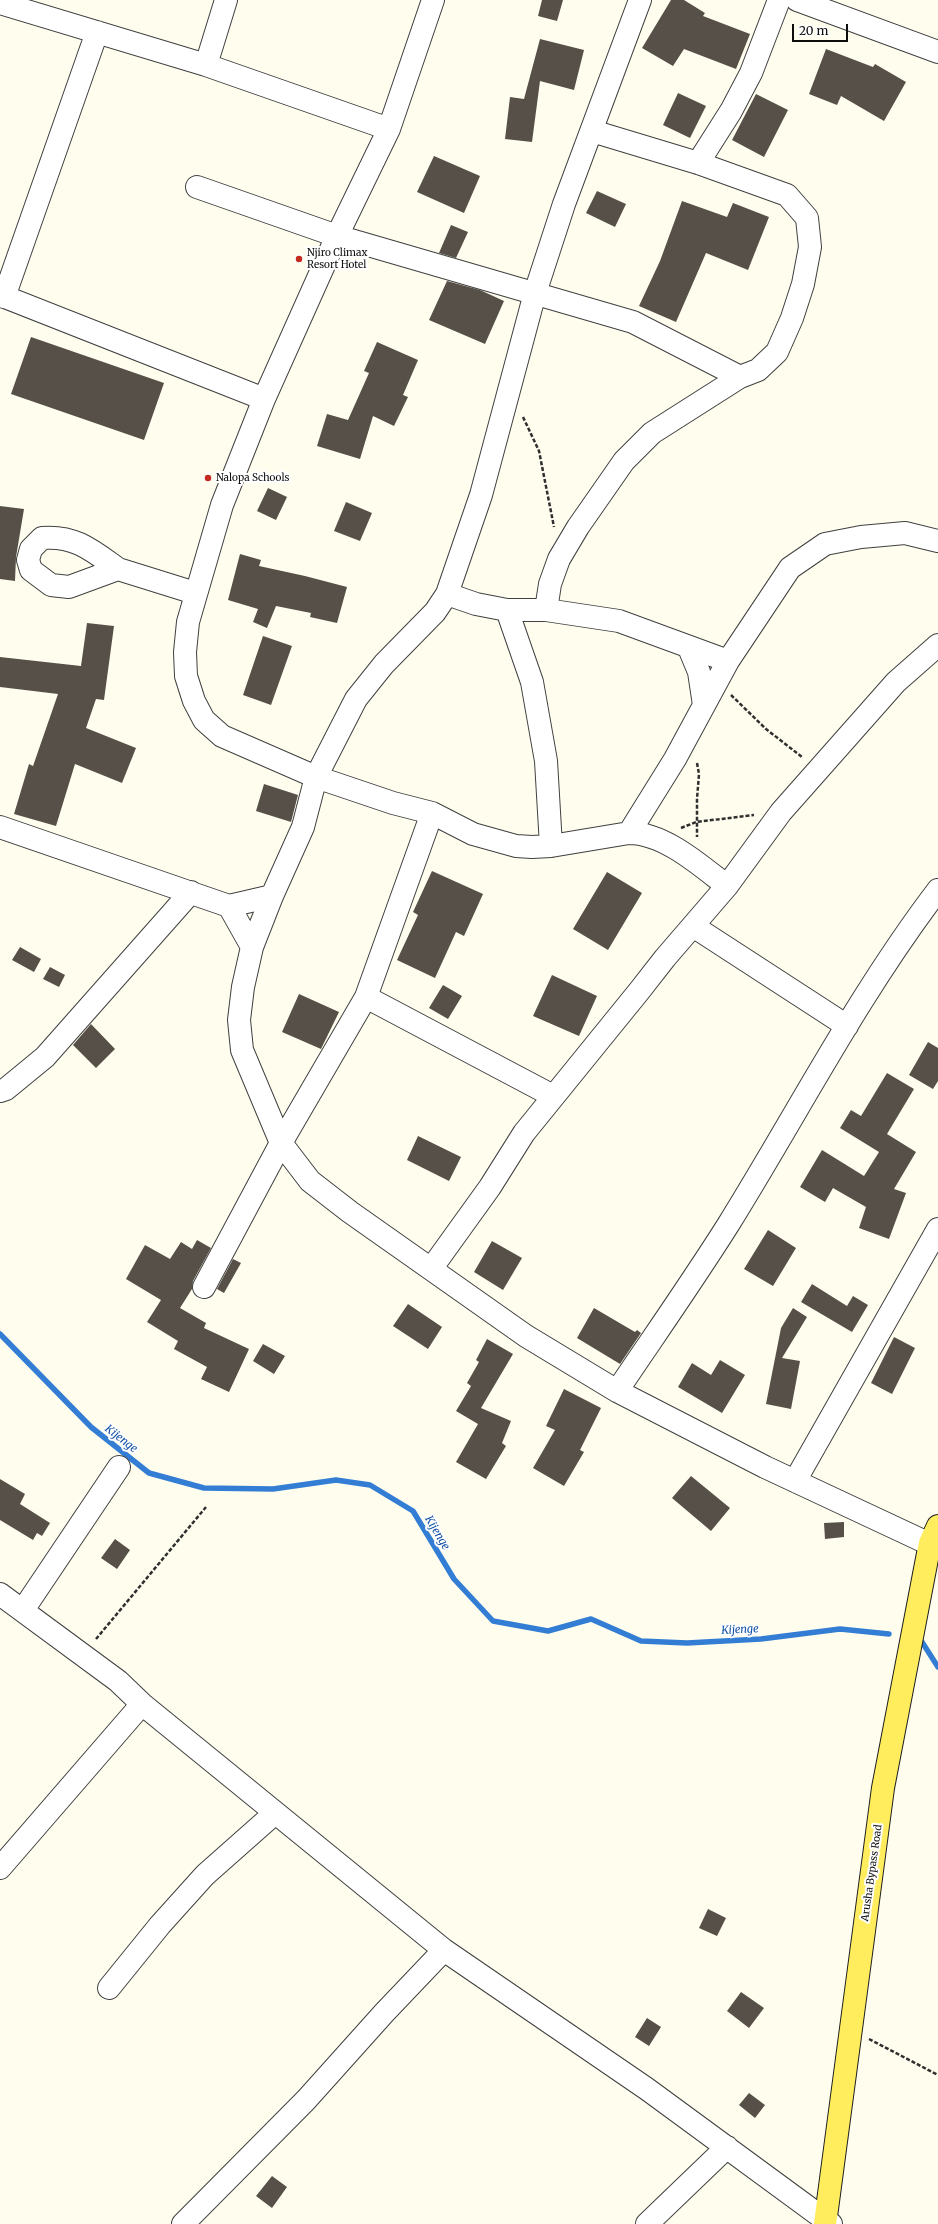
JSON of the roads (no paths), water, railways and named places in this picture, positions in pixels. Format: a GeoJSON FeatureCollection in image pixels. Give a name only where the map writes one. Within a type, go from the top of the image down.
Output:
{"type":"FeatureCollection","features":[{"type":"Feature","properties":{"kind":"main road","name":"Arusha Bypass Road"},"geometry":{"type":"LineString","coordinates":[[827,2223],[883,1788],[908,1669],[922,1592],[935,1539]]}},
{"type":"Feature","properties":{"kind":"street"},"geometry":{"type":"LineString","coordinates":[[206,65],[226,0]]}},
{"type":"Feature","properties":{"kind":"street"},"geometry":{"type":"LineString","coordinates":[[433,0],[389,129],[338,236],[264,399],[222,505],[195,593],[188,622],[185,652],[186,676],[194,701],[204,720],[222,736],[316,777],[393,803],[432,813],[473,834],[516,846],[551,846],[629,833],[642,833],[657,838],[698,864],[728,886]]}},
{"type":"Feature","properties":{"kind":"street"},"geometry":{"type":"LineString","coordinates":[[640,0],[564,204],[535,294],[481,495],[447,594],[435,612],[384,664],[356,699],[316,777],[302,827],[252,947],[243,987],[239,1020],[242,1050],[281,1143],[310,1180],[350,1212],[526,1336],[617,1391],[795,1482],[935,1539]]}},
{"type":"Feature","properties":{"kind":"street"},"geometry":{"type":"LineString","coordinates":[[698,162],[731,111],[751,73],[779,0]]}},
{"type":"Feature","properties":{"kind":"street"},"geometry":{"type":"LineString","coordinates":[[797,0],[822,4],[938,52]]}},
{"type":"Feature","properties":{"kind":"street"},"geometry":{"type":"LineString","coordinates":[[0,3],[206,65],[389,129]]}},
{"type":"Feature","properties":{"kind":"street"},"geometry":{"type":"LineString","coordinates":[[97,32],[2,296],[264,399]]}},
{"type":"Feature","properties":{"kind":"street"},"geometry":{"type":"LineString","coordinates":[[546,610],[550,584],[559,559],[578,526],[624,461],[652,434],[740,377],[758,370],[777,352],[792,318],[803,284],[810,247],[807,218],[787,195],[698,162],[592,131]]}},
{"type":"Feature","properties":{"kind":"street"},"geometry":{"type":"LineString","coordinates":[[197,187],[338,236],[633,322],[740,377]]}},
{"type":"Feature","properties":{"kind":"street"},"geometry":{"type":"LineString","coordinates":[[629,833],[690,731],[728,661],[790,568],[825,544],[861,537],[905,533],[938,541]]}},
{"type":"Feature","properties":{"kind":"street"},"geometry":{"type":"LineString","coordinates":[[118,568],[195,593]]}},
{"type":"Feature","properties":{"kind":"street"},"geometry":{"type":"LineString","coordinates":[[447,594],[476,604],[507,610],[546,610],[619,621],[689,648],[728,661]]}},
{"type":"Feature","properties":{"kind":"street"},"geometry":{"type":"LineString","coordinates":[[507,610],[532,682],[546,761],[551,846]]}},
{"type":"Feature","properties":{"kind":"street"},"geometry":{"type":"LineString","coordinates":[[431,1269],[490,1187],[524,1133],[665,958],[728,886],[781,812],[896,682],[938,645]]}},
{"type":"Feature","properties":{"kind":"street"},"geometry":{"type":"LineString","coordinates":[[689,648],[699,672],[704,705]]}},
{"type":"Feature","properties":{"kind":"street"},"geometry":{"type":"LineString","coordinates":[[204,1287],[281,1143],[366,997],[432,813]]}},
{"type":"Feature","properties":{"kind":"street"},"geometry":{"type":"LineString","coordinates":[[0,826],[229,906],[272,896]]}},
{"type":"Feature","properties":{"kind":"street"},"geometry":{"type":"LineString","coordinates":[[617,1391],[727,1226],[847,1026],[914,921],[938,890]]}},
{"type":"Feature","properties":{"kind":"street"},"geometry":{"type":"LineString","coordinates":[[0,1091],[6,1089],[45,1057],[191,892]]}},
{"type":"Feature","properties":{"kind":"street"},"geometry":{"type":"LineString","coordinates":[[229,906],[252,947]]}},
{"type":"Feature","properties":{"kind":"street"},"geometry":{"type":"LineString","coordinates":[[693,926],[847,1026]]}},
{"type":"Feature","properties":{"kind":"street"},"geometry":{"type":"LineString","coordinates":[[366,997],[553,1096]]}},
{"type":"Feature","properties":{"kind":"street"},"geometry":{"type":"LineString","coordinates":[[795,1482],[938,1229]]}},
{"type":"Feature","properties":{"kind":"street"},"geometry":{"type":"LineString","coordinates":[[23,1610],[119,1467]]}},
{"type":"Feature","properties":{"kind":"street"},"geometry":{"type":"LineString","coordinates":[[0,1594],[118,1681],[142,1704],[444,1950],[647,2089],[827,2223]]}},
{"type":"Feature","properties":{"kind":"street"},"geometry":{"type":"LineString","coordinates":[[0,1868],[142,1704]]}},
{"type":"Feature","properties":{"kind":"street"},"geometry":{"type":"LineString","coordinates":[[109,1988],[160,1925],[205,1875],[275,1812]]}},
{"type":"Feature","properties":{"kind":"street"},"geometry":{"type":"LineString","coordinates":[[183,2224],[306,2100],[384,2012],[444,1950]]}},
{"type":"Feature","properties":{"kind":"street"},"geometry":{"type":"LineString","coordinates":[[647,2224],[727,2148]]}},
{"type":"Feature","properties":{"kind":"waterway","name":"Kijenge"},"geometry":{"type":"LineString","coordinates":[[0,1334],[91,1427],[149,1473],[204,1488],[273,1489],[336,1480],[370,1485],[413,1511],[454,1579],[493,1621],[548,1631],[591,1619],[641,1641],[687,1643],[761,1639],[840,1629],[889,1634]]}},
{"type":"Feature","properties":{"kind":"waterway"},"geometry":{"type":"LineString","coordinates":[[922,1642],[938,1667]]}},
{"type":"Feature","properties":{"kind":"place","name":"Njiro Climax Resort Hotel"},"geometry":{"type":"Point","coordinates":[299,259]}},
{"type":"Feature","properties":{"kind":"place","name":"Nalopa Schools"},"geometry":{"type":"Point","coordinates":[208,478]}}]}
